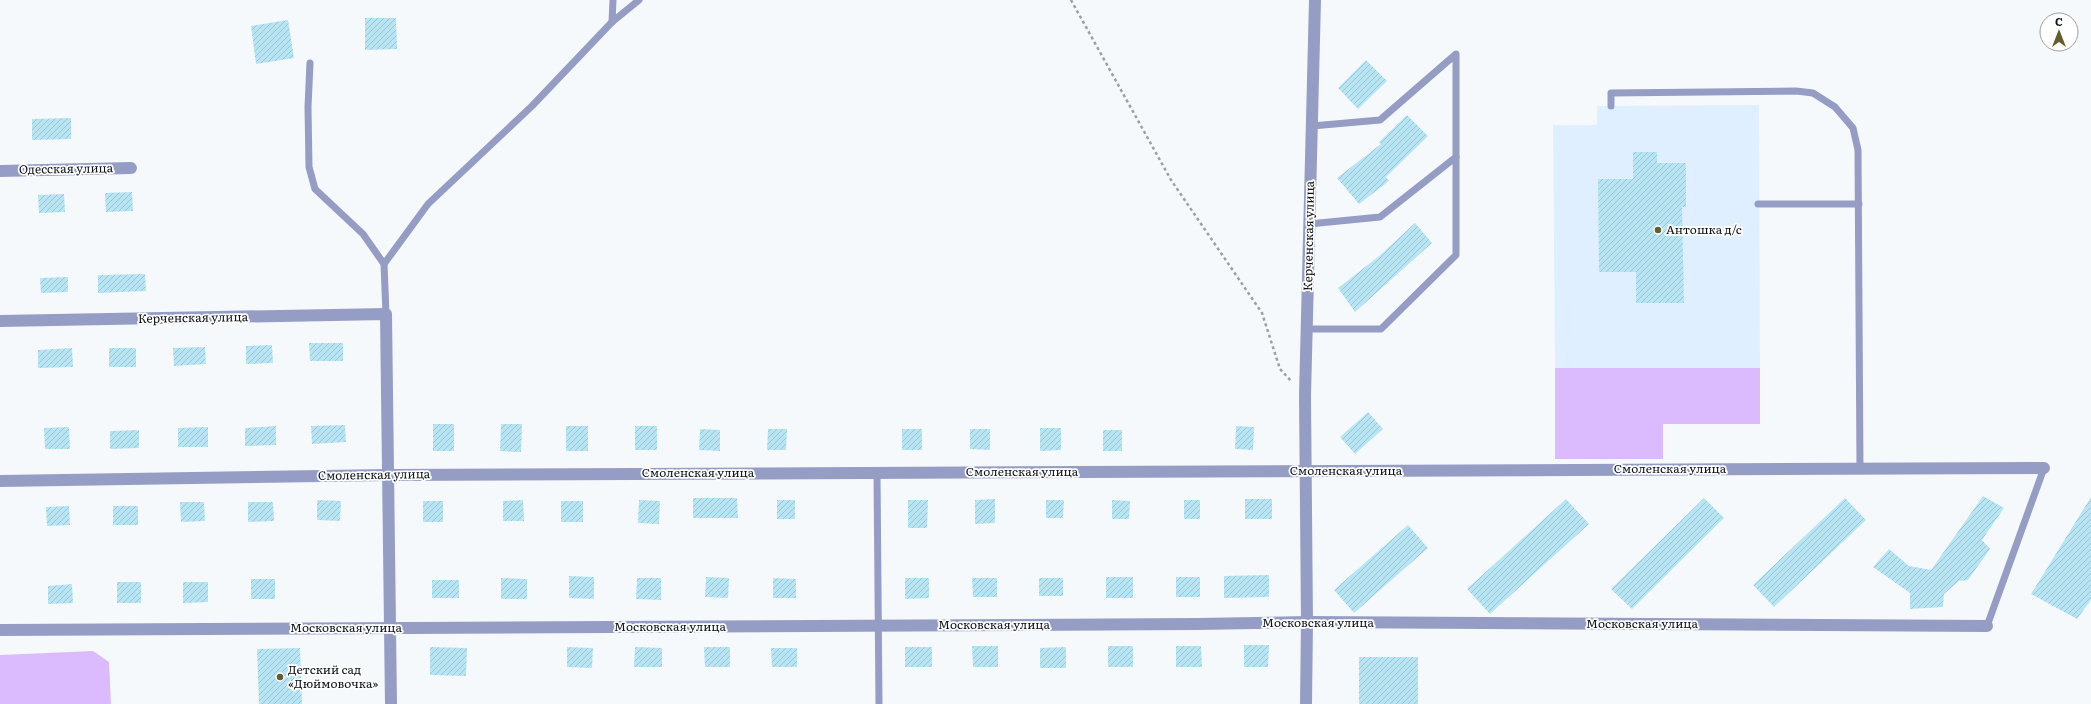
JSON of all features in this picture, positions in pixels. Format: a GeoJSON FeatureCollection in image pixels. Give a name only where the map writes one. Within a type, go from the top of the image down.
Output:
{"type":"FeatureCollection","features":[{"type":"Feature","properties":{"kind":"street","name":"Керченская улица"},"geometry":{"type":"LineString","coordinates":[[1306,704],[1307,622],[1305,396],[1315,0]]}},
{"type":"Feature","properties":{"kind":"street","name":"Одесская улица"},"geometry":{"type":"LineString","coordinates":[[0,170],[131,168]]}},
{"type":"Feature","properties":{"kind":"street","name":"Керченская улица"},"geometry":{"type":"LineString","coordinates":[[0,321],[386,314]]}},
{"type":"Feature","properties":{"kind":"street"},"geometry":{"type":"LineString","coordinates":[[386,314],[391,704]]}},
{"type":"Feature","properties":{"kind":"street","name":"Смоленская улица"},"geometry":{"type":"LineString","coordinates":[[0,481],[388,475],[2044,468]]}},
{"type":"Feature","properties":{"kind":"street","name":"Московская улица"},"geometry":{"type":"LineString","coordinates":[[0,630],[879,626],[1307,622],[1987,626]]}},
{"type":"Feature","properties":{"kind":"lane"},"geometry":{"type":"LineString","coordinates":[[612,22],[613,0]]}},
{"type":"Feature","properties":{"kind":"lane"},"geometry":{"type":"LineString","coordinates":[[384,264],[428,204],[532,106],[612,22],[639,0]]}},
{"type":"Feature","properties":{"kind":"lane"},"geometry":{"type":"LineString","coordinates":[[1306,329],[1380,329],[1456,255],[1456,54],[1380,120],[1312,126]]}},
{"type":"Feature","properties":{"kind":"lane"},"geometry":{"type":"LineString","coordinates":[[310,63],[308,107],[310,168],[315,189],[363,234],[384,264],[386,314]]}},
{"type":"Feature","properties":{"kind":"lane"},"geometry":{"type":"LineString","coordinates":[[1611,106],[1611,93],[1813,92],[1835,107],[1853,128],[1858,150],[1860,469]]}},
{"type":"Feature","properties":{"kind":"lane"},"geometry":{"type":"LineString","coordinates":[[1309,224],[1380,217],[1456,157]]}},
{"type":"Feature","properties":{"kind":"lane"},"geometry":{"type":"LineString","coordinates":[[1758,204],[1859,204]]}},
{"type":"Feature","properties":{"kind":"lane"},"geometry":{"type":"LineString","coordinates":[[1987,626],[2044,468]]}},
{"type":"Feature","properties":{"kind":"lane"},"geometry":{"type":"LineString","coordinates":[[878,473],[879,704]]}},
{"type":"Feature","properties":{"kind":"path"},"geometry":{"type":"LineString","coordinates":[[1071,0],[1171,180],[1262,313],[1280,369],[1305,396]]}},
{"type":"Feature","properties":{"kind":"shaded area"},"geometry":{"type":"Polygon","coordinates":[[[1759,105],[1760,368],[1555,368],[1553,125],[1597,125],[1597,106],[1759,105]]]}},
{"type":"Feature","properties":{"kind":"shaded area"},"geometry":{"type":"Polygon","coordinates":[[[1555,368],[1760,368],[1760,424],[1663,424],[1663,459],[1555,459],[1555,368]]]}},
{"type":"Feature","properties":{"kind":"shaded area"},"geometry":{"type":"Polygon","coordinates":[[[93,651],[109,662],[111,704],[0,704],[0,655],[93,651]]]}},
{"type":"Feature","properties":{"kind":"building"},"geometry":{"type":"Polygon","coordinates":[[[365,18],[396,18],[397,49],[365,50],[365,18]]]}},
{"type":"Feature","properties":{"kind":"building"},"geometry":{"type":"Polygon","coordinates":[[[288,20],[294,58],[256,64],[251,26],[288,20]]]}},
{"type":"Feature","properties":{"kind":"building"},"geometry":{"type":"Polygon","coordinates":[[[1366,60],[1387,81],[1358,109],[1338,88],[1366,60]]]}},
{"type":"Feature","properties":{"kind":"building"},"geometry":{"type":"Polygon","coordinates":[[[1407,115],[1428,136],[1386,177],[1389,181],[1359,204],[1337,178],[1381,144],[1379,142],[1407,115]]]}},
{"type":"Feature","properties":{"kind":"building"},"geometry":{"type":"Polygon","coordinates":[[[71,118],[71,139],[32,140],[32,119],[71,118]]]}},
{"type":"Feature","properties":{"kind":"building","name":"Антошка д/с"},"geometry":{"type":"Polygon","coordinates":[[[1633,152],[1657,152],[1657,163],[1686,163],[1686,207],[1682,207],[1684,303],[1636,303],[1636,272],[1599,272],[1598,179],[1633,179],[1633,152]]]}},
{"type":"Feature","properties":{"kind":"building"},"geometry":{"type":"Polygon","coordinates":[[[132,192],[133,211],[106,212],[105,193],[132,192]]]}},
{"type":"Feature","properties":{"kind":"building"},"geometry":{"type":"Polygon","coordinates":[[[64,194],[65,212],[39,213],[38,195],[64,194]]]}},
{"type":"Feature","properties":{"kind":"building"},"geometry":{"type":"Polygon","coordinates":[[[1415,223],[1432,243],[1355,312],[1338,288],[1378,257],[1415,223]]]}},
{"type":"Feature","properties":{"kind":"building"},"geometry":{"type":"Polygon","coordinates":[[[145,274],[146,291],[98,293],[98,275],[145,274]]]}},
{"type":"Feature","properties":{"kind":"building"},"geometry":{"type":"Polygon","coordinates":[[[68,277],[68,292],[41,293],[40,278],[68,277]]]}},
{"type":"Feature","properties":{"kind":"building"},"geometry":{"type":"Polygon","coordinates":[[[309,343],[343,343],[343,361],[310,361],[309,343]]]}},
{"type":"Feature","properties":{"kind":"building"},"geometry":{"type":"Polygon","coordinates":[[[272,345],[273,363],[246,364],[246,346],[272,345]]]}},
{"type":"Feature","properties":{"kind":"building"},"geometry":{"type":"Polygon","coordinates":[[[205,347],[206,364],[174,366],[173,348],[205,347]]]}},
{"type":"Feature","properties":{"kind":"building"},"geometry":{"type":"Polygon","coordinates":[[[72,348],[73,367],[38,368],[38,350],[72,348]]]}},
{"type":"Feature","properties":{"kind":"building"},"geometry":{"type":"Polygon","coordinates":[[[109,348],[136,348],[136,367],[109,367],[109,348]]]}},
{"type":"Feature","properties":{"kind":"building"},"geometry":{"type":"Polygon","coordinates":[[[1368,412],[1383,429],[1355,454],[1340,437],[1368,412]]]}},
{"type":"Feature","properties":{"kind":"building"},"geometry":{"type":"Polygon","coordinates":[[[433,424],[454,424],[454,451],[433,451],[433,424]]]}},
{"type":"Feature","properties":{"kind":"building"},"geometry":{"type":"Polygon","coordinates":[[[501,424],[522,424],[521,452],[500,451],[501,424]]]}},
{"type":"Feature","properties":{"kind":"building"},"geometry":{"type":"Polygon","coordinates":[[[345,425],[346,442],[312,444],[311,426],[345,425]]]}},
{"type":"Feature","properties":{"kind":"building"},"geometry":{"type":"Polygon","coordinates":[[[276,426],[276,445],[245,446],[245,428],[276,426]]]}},
{"type":"Feature","properties":{"kind":"building"},"geometry":{"type":"Polygon","coordinates":[[[566,426],[588,426],[588,451],[566,451],[566,426]]]}},
{"type":"Feature","properties":{"kind":"building"},"geometry":{"type":"Polygon","coordinates":[[[635,426],[657,426],[657,450],[635,450],[635,426]]]}},
{"type":"Feature","properties":{"kind":"building"},"geometry":{"type":"Polygon","coordinates":[[[1236,426],[1254,427],[1253,450],[1235,449],[1236,426]]]}},
{"type":"Feature","properties":{"kind":"building"},"geometry":{"type":"Polygon","coordinates":[[[69,427],[70,449],[45,449],[44,428],[69,427]]]}},
{"type":"Feature","properties":{"kind":"building"},"geometry":{"type":"Polygon","coordinates":[[[208,427],[208,447],[178,447],[178,428],[208,427]]]}},
{"type":"Feature","properties":{"kind":"building"},"geometry":{"type":"Polygon","coordinates":[[[1040,428],[1061,428],[1061,450],[1040,451],[1040,428]]]}},
{"type":"Feature","properties":{"kind":"building"},"geometry":{"type":"Polygon","coordinates":[[[700,429],[720,430],[720,451],[699,450],[700,429]]]}},
{"type":"Feature","properties":{"kind":"building"},"geometry":{"type":"Polygon","coordinates":[[[768,429],[787,429],[786,450],[767,450],[768,429]]]}},
{"type":"Feature","properties":{"kind":"building"},"geometry":{"type":"Polygon","coordinates":[[[902,429],[922,429],[922,450],[902,450],[902,429]]]}},
{"type":"Feature","properties":{"kind":"building"},"geometry":{"type":"Polygon","coordinates":[[[970,429],[990,429],[990,450],[970,449],[970,429]]]}},
{"type":"Feature","properties":{"kind":"building"},"geometry":{"type":"Polygon","coordinates":[[[139,430],[139,448],[110,449],[110,431],[139,430]]]}},
{"type":"Feature","properties":{"kind":"building"},"geometry":{"type":"Polygon","coordinates":[[[1103,430],[1122,430],[1122,451],[1103,451],[1103,430]]]}},
{"type":"Feature","properties":{"kind":"building"},"geometry":{"type":"Polygon","coordinates":[[[1983,496],[2004,508],[1982,540],[1990,549],[1968,580],[1959,581],[1944,594],[1943,607],[1910,609],[1910,593],[1873,567],[1889,549],[1909,566],[1931,570],[1983,496]]]}},
{"type":"Feature","properties":{"kind":"building"},"geometry":{"type":"Polygon","coordinates":[[[2091,497],[2091,600],[2077,619],[2031,594],[2091,497]]]}},
{"type":"Feature","properties":{"kind":"building"},"geometry":{"type":"Polygon","coordinates":[[[693,498],[737,498],[738,518],[693,518],[693,498]]]}},
{"type":"Feature","properties":{"kind":"building"},"geometry":{"type":"Polygon","coordinates":[[[1704,498],[1724,518],[1632,609],[1611,589],[1704,498]]]}},
{"type":"Feature","properties":{"kind":"building"},"geometry":{"type":"Polygon","coordinates":[[[1845,498],[1866,520],[1774,607],[1753,585],[1845,498]]]}},
{"type":"Feature","properties":{"kind":"building"},"geometry":{"type":"Polygon","coordinates":[[[995,499],[995,523],[975,524],[975,500],[995,499]]]}},
{"type":"Feature","properties":{"kind":"building"},"geometry":{"type":"Polygon","coordinates":[[[1245,499],[1272,499],[1272,519],[1245,519],[1245,499]]]}},
{"type":"Feature","properties":{"kind":"building"},"geometry":{"type":"Polygon","coordinates":[[[1566,499],[1589,524],[1490,614],[1467,589],[1566,499]]]}},
{"type":"Feature","properties":{"kind":"building"},"geometry":{"type":"Polygon","coordinates":[[[317,500],[341,501],[340,521],[317,520],[317,500]]]}},
{"type":"Feature","properties":{"kind":"building"},"geometry":{"type":"Polygon","coordinates":[[[523,500],[524,521],[503,521],[503,501],[523,500]]]}},
{"type":"Feature","properties":{"kind":"building"},"geometry":{"type":"Polygon","coordinates":[[[639,500],[660,501],[659,524],[638,523],[639,500]]]}},
{"type":"Feature","properties":{"kind":"building"},"geometry":{"type":"Polygon","coordinates":[[[777,500],[795,500],[795,519],[777,519],[777,500]]]}},
{"type":"Feature","properties":{"kind":"building"},"geometry":{"type":"Polygon","coordinates":[[[908,500],[928,500],[927,528],[908,528],[908,500]]]}},
{"type":"Feature","properties":{"kind":"building"},"geometry":{"type":"Polygon","coordinates":[[[1046,500],[1064,500],[1063,518],[1046,518],[1046,500]]]}},
{"type":"Feature","properties":{"kind":"building"},"geometry":{"type":"Polygon","coordinates":[[[1112,500],[1130,501],[1129,519],[1112,519],[1112,500]]]}},
{"type":"Feature","properties":{"kind":"building"},"geometry":{"type":"Polygon","coordinates":[[[1184,500],[1200,500],[1200,519],[1184,519],[1184,500]]]}},
{"type":"Feature","properties":{"kind":"building"},"geometry":{"type":"Polygon","coordinates":[[[423,501],[443,501],[443,522],[423,522],[423,501]]]}},
{"type":"Feature","properties":{"kind":"building"},"geometry":{"type":"Polygon","coordinates":[[[561,501],[583,501],[583,522],[561,522],[561,501]]]}},
{"type":"Feature","properties":{"kind":"building"},"geometry":{"type":"Polygon","coordinates":[[[180,502],[204,502],[205,521],[181,522],[180,502]]]}},
{"type":"Feature","properties":{"kind":"building"},"geometry":{"type":"Polygon","coordinates":[[[248,502],[273,502],[274,521],[248,522],[248,502]]]}},
{"type":"Feature","properties":{"kind":"building"},"geometry":{"type":"Polygon","coordinates":[[[69,506],[70,525],[47,526],[46,507],[69,506]]]}},
{"type":"Feature","properties":{"kind":"building"},"geometry":{"type":"Polygon","coordinates":[[[113,506],[138,506],[138,525],[113,525],[113,506]]]}},
{"type":"Feature","properties":{"kind":"building"},"geometry":{"type":"Polygon","coordinates":[[[1408,525],[1428,548],[1354,613],[1334,590],[1408,525]]]}},
{"type":"Feature","properties":{"kind":"building"},"geometry":{"type":"Polygon","coordinates":[[[1269,575],[1269,597],[1224,598],[1224,576],[1269,575]]]}},
{"type":"Feature","properties":{"kind":"building"},"geometry":{"type":"Polygon","coordinates":[[[569,576],[594,577],[594,599],[569,598],[569,576]]]}},
{"type":"Feature","properties":{"kind":"building"},"geometry":{"type":"Polygon","coordinates":[[[706,577],[729,578],[728,598],[705,597],[706,577]]]}},
{"type":"Feature","properties":{"kind":"building"},"geometry":{"type":"Polygon","coordinates":[[[1106,577],[1133,577],[1133,598],[1106,598],[1106,577]]]}},
{"type":"Feature","properties":{"kind":"building"},"geometry":{"type":"Polygon","coordinates":[[[1176,577],[1200,577],[1200,597],[1176,597],[1176,577]]]}},
{"type":"Feature","properties":{"kind":"building"},"geometry":{"type":"Polygon","coordinates":[[[501,578],[527,579],[527,599],[501,599],[501,578]]]}},
{"type":"Feature","properties":{"kind":"building"},"geometry":{"type":"Polygon","coordinates":[[[637,578],[661,578],[661,600],[636,599],[637,578]]]}},
{"type":"Feature","properties":{"kind":"building"},"geometry":{"type":"Polygon","coordinates":[[[773,578],[796,579],[796,598],[773,598],[773,578]]]}},
{"type":"Feature","properties":{"kind":"building"},"geometry":{"type":"Polygon","coordinates":[[[905,578],[929,578],[929,598],[905,599],[905,578]]]}},
{"type":"Feature","properties":{"kind":"building"},"geometry":{"type":"Polygon","coordinates":[[[972,578],[997,578],[997,597],[973,597],[972,578]]]}},
{"type":"Feature","properties":{"kind":"building"},"geometry":{"type":"Polygon","coordinates":[[[1039,578],[1063,578],[1063,596],[1039,596],[1039,578]]]}},
{"type":"Feature","properties":{"kind":"building"},"geometry":{"type":"Polygon","coordinates":[[[251,579],[275,579],[275,599],[251,599],[251,579]]]}},
{"type":"Feature","properties":{"kind":"building"},"geometry":{"type":"Polygon","coordinates":[[[432,580],[459,580],[459,598],[432,598],[432,580]]]}},
{"type":"Feature","properties":{"kind":"building"},"geometry":{"type":"Polygon","coordinates":[[[117,582],[141,582],[141,603],[117,603],[117,582]]]}},
{"type":"Feature","properties":{"kind":"building"},"geometry":{"type":"Polygon","coordinates":[[[183,582],[208,582],[208,602],[183,603],[183,582]]]}},
{"type":"Feature","properties":{"kind":"building"},"geometry":{"type":"Polygon","coordinates":[[[72,584],[73,603],[48,604],[48,586],[72,584]]]}},
{"type":"Feature","properties":{"kind":"building"},"geometry":{"type":"Polygon","coordinates":[[[1244,645],[1269,645],[1268,667],[1244,667],[1244,645]]]}},
{"type":"Feature","properties":{"kind":"building"},"geometry":{"type":"Polygon","coordinates":[[[972,646],[998,646],[998,667],[973,667],[972,646]]]}},
{"type":"Feature","properties":{"kind":"building"},"geometry":{"type":"Polygon","coordinates":[[[1108,646],[1133,646],[1133,667],[1108,667],[1108,646]]]}},
{"type":"Feature","properties":{"kind":"building"},"geometry":{"type":"Polygon","coordinates":[[[1176,646],[1201,646],[1202,667],[1176,667],[1176,646]]]}},
{"type":"Feature","properties":{"kind":"building"},"geometry":{"type":"Polygon","coordinates":[[[430,647],[467,648],[466,676],[430,675],[430,647]]]}},
{"type":"Feature","properties":{"kind":"building"},"geometry":{"type":"Polygon","coordinates":[[[567,647],[593,648],[592,668],[567,667],[567,647]]]}},
{"type":"Feature","properties":{"kind":"building"},"geometry":{"type":"Polygon","coordinates":[[[635,647],[662,648],[662,667],[634,667],[635,647]]]}},
{"type":"Feature","properties":{"kind":"building"},"geometry":{"type":"Polygon","coordinates":[[[704,647],[730,647],[730,667],[705,667],[704,647]]]}},
{"type":"Feature","properties":{"kind":"building"},"geometry":{"type":"Polygon","coordinates":[[[905,647],[932,647],[932,667],[905,667],[905,647]]]}},
{"type":"Feature","properties":{"kind":"building"},"geometry":{"type":"Polygon","coordinates":[[[1066,647],[1066,668],[1040,668],[1040,648],[1066,647]]]}},
{"type":"Feature","properties":{"kind":"building","name":"Детский сад «Дюймовочка»"},"geometry":{"type":"Polygon","coordinates":[[[300,648],[302,704],[259,704],[257,649],[300,648]]]}},
{"type":"Feature","properties":{"kind":"building"},"geometry":{"type":"Polygon","coordinates":[[[771,648],[797,648],[797,667],[772,667],[771,648]]]}},
{"type":"Feature","properties":{"kind":"building"},"geometry":{"type":"Polygon","coordinates":[[[1359,657],[1418,657],[1418,704],[1359,704],[1359,657]]]}},
{"type":"Feature","properties":{"kind":"place","name":"Антошка д/с"},"geometry":{"type":"Point","coordinates":[1658,230]}},
{"type":"Feature","properties":{"kind":"place","name":"Детский сад «Дюймовочка»"},"geometry":{"type":"Point","coordinates":[280,677]}}]}
